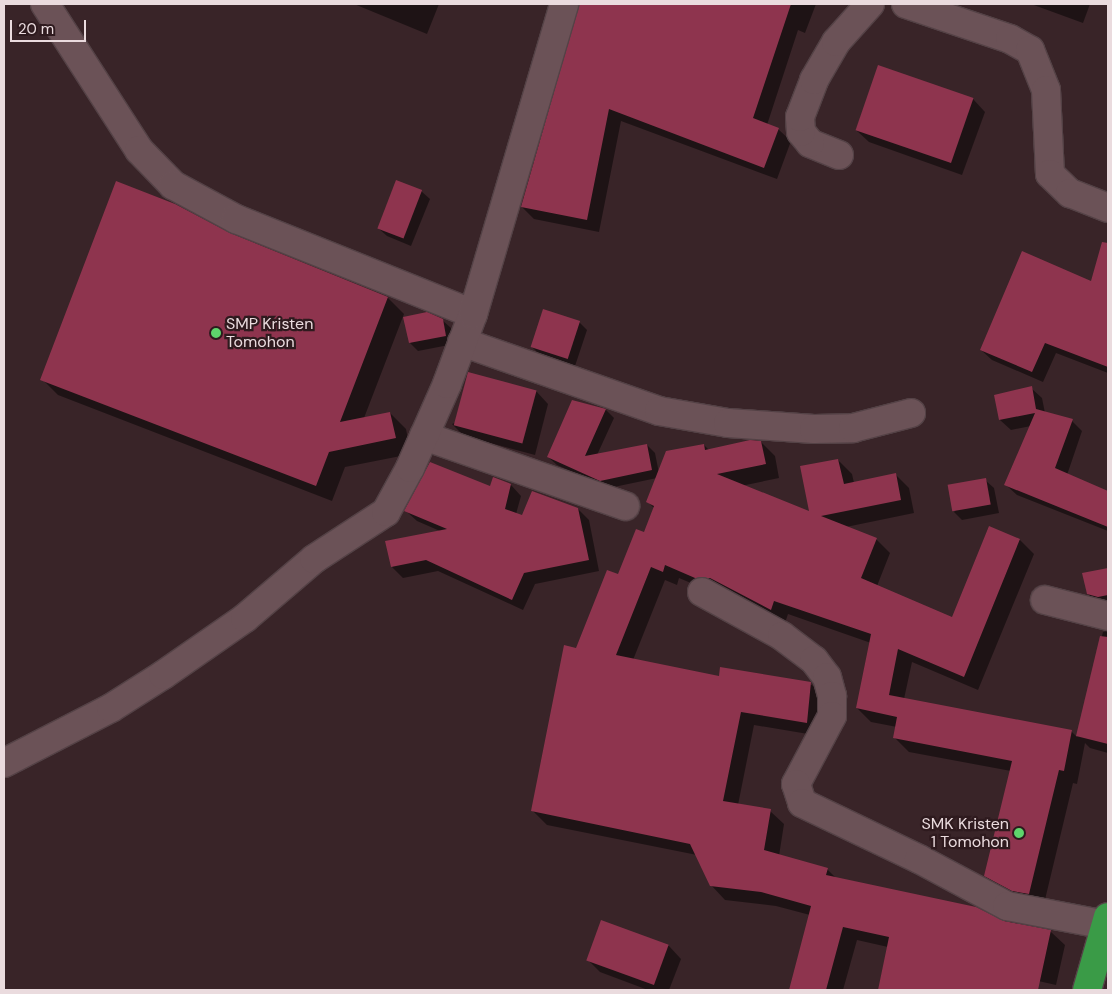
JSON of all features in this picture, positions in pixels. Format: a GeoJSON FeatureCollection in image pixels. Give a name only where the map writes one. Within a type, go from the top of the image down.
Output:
{"type":"FeatureCollection","features":[{"type":"Feature","properties":{"kind":"highway"},"geometry":{"type":"LineString","coordinates":[[1087,990],[1107,921]]}},
{"type":"Feature","properties":{"kind":"street"},"geometry":{"type":"LineString","coordinates":[[45,4],[139,150],[172,185],[236,219],[473,314]]}},
{"type":"Feature","properties":{"kind":"street"},"geometry":{"type":"LineString","coordinates":[[4,763],[111,708],[163,675],[244,618],[314,559],[386,512],[424,436],[473,314],[564,4]]}},
{"type":"Feature","properties":{"kind":"street"},"geometry":{"type":"LineString","coordinates":[[839,155],[810,142],[801,132],[800,117],[814,80],[836,42],[870,4]]}},
{"type":"Feature","properties":{"kind":"street"},"geometry":{"type":"LineString","coordinates":[[906,4],[1010,38],[1030,50],[1046,90],[1050,174],[1070,192],[1108,208]]}},
{"type":"Feature","properties":{"kind":"street"},"geometry":{"type":"LineString","coordinates":[[462,342],[659,411],[728,423],[814,429],[853,428],[911,413]]}},
{"type":"Feature","properties":{"kind":"street"},"geometry":{"type":"LineString","coordinates":[[424,436],[625,506]]}},
{"type":"Feature","properties":{"kind":"street"},"geometry":{"type":"LineString","coordinates":[[702,592],[782,636],[814,660],[826,677],[832,696],[832,716],[796,784],[802,803],[919,859],[1007,906],[1107,921]]}},
{"type":"Feature","properties":{"kind":"street"},"geometry":{"type":"LineString","coordinates":[[1045,600],[1108,616]]}},
{"type":"Feature","properties":{"kind":"building"},"geometry":{"type":"Polygon","coordinates":[[[579,4],[791,4],[753,118],[779,128],[764,168],[609,109],[587,220],[521,207],[579,4]]]}},
{"type":"Feature","properties":{"kind":"building"},"geometry":{"type":"Polygon","coordinates":[[[878,65],[973,98],[951,163],[856,130],[878,65]]]}},
{"type":"Feature","properties":{"kind":"building"},"geometry":{"type":"Polygon","coordinates":[[[396,180],[422,190],[404,239],[377,229],[396,180]]]}},
{"type":"Feature","properties":{"kind":"building","name":"SMP Kristen Tomohon"},"geometry":{"type":"Polygon","coordinates":[[[116,181],[175,204],[230,233],[388,297],[340,422],[390,412],[396,438],[329,452],[316,486],[40,380],[116,181]]]}},
{"type":"Feature","properties":{"kind":"building"},"geometry":{"type":"Polygon","coordinates":[[[1102,242],[1108,243],[1108,367],[1045,343],[1032,372],[980,350],[1022,251],[1091,281],[1102,242]]]}},
{"type":"Feature","properties":{"kind":"building"},"geometry":{"type":"Polygon","coordinates":[[[543,309],[580,321],[568,359],[531,347],[543,309]]]}},
{"type":"Feature","properties":{"kind":"building"},"geometry":{"type":"Polygon","coordinates":[[[427,312],[443,319],[446,336],[409,343],[403,317],[427,312]]]}},
{"type":"Feature","properties":{"kind":"building"},"geometry":{"type":"Polygon","coordinates":[[[468,372],[537,390],[522,444],[454,425],[468,372]]]}},
{"type":"Feature","properties":{"kind":"building"},"geometry":{"type":"Polygon","coordinates":[[[1032,386],[1036,409],[1073,419],[1055,468],[1108,491],[1108,527],[1004,485],[1035,413],[999,420],[994,395],[1032,386]]]}},
{"type":"Feature","properties":{"kind":"building"},"geometry":{"type":"Polygon","coordinates":[[[572,400],[606,409],[585,456],[647,444],[652,470],[600,481],[547,457],[572,400]]]}},
{"type":"Feature","properties":{"kind":"building"},"geometry":{"type":"Polygon","coordinates":[[[750,440],[761,441],[766,464],[717,474],[809,511],[800,466],[838,459],[844,484],[896,473],[901,500],[821,516],[877,538],[861,578],[952,617],[989,526],[1020,539],[964,677],[898,649],[889,695],[1072,730],[1064,771],[1059,770],[1029,894],[1012,891],[984,876],[1012,761],[893,738],[897,717],[856,708],[871,634],[774,601],[771,610],[710,578],[695,578],[665,565],[663,572],[651,567],[616,655],[719,676],[720,667],[811,682],[807,723],[741,712],[723,801],[771,809],[764,850],[828,868],[826,875],[976,907],[1004,921],[1051,930],[1038,990],[878,990],[889,937],[843,927],[826,990],[789,990],[811,906],[761,892],[710,886],[690,844],[531,811],[564,645],[576,648],[607,570],[618,574],[636,529],[644,532],[654,506],[646,502],[666,451],[704,444],[705,450],[750,440]]]}},
{"type":"Feature","properties":{"kind":"building"},"geometry":{"type":"Polygon","coordinates":[[[430,462],[490,486],[493,477],[511,484],[505,509],[522,515],[532,491],[578,508],[589,560],[524,573],[512,600],[426,560],[391,567],[385,541],[447,529],[404,511],[430,462]]]}},
{"type":"Feature","properties":{"kind":"building"},"geometry":{"type":"Polygon","coordinates":[[[986,478],[991,505],[952,511],[948,485],[986,478]]]}},
{"type":"Feature","properties":{"kind":"building"},"geometry":{"type":"Polygon","coordinates":[[[1108,568],[1108,595],[1098,597],[1087,594],[1082,573],[1108,568]]]}},
{"type":"Feature","properties":{"kind":"building"},"geometry":{"type":"Polygon","coordinates":[[[1100,636],[1108,637],[1108,744],[1076,736],[1100,636]]]}},
{"type":"Feature","properties":{"kind":"building"},"geometry":{"type":"Polygon","coordinates":[[[601,920],[669,945],[654,985],[586,960],[601,920]]]}},
{"type":"Feature","properties":{"kind":"place","name":"SMP Kristen Tomohon"},"geometry":{"type":"Point","coordinates":[216,333]}},
{"type":"Feature","properties":{"kind":"place","name":"SMK Kristen 1 Tomohon"},"geometry":{"type":"Point","coordinates":[1019,833]}}]}
